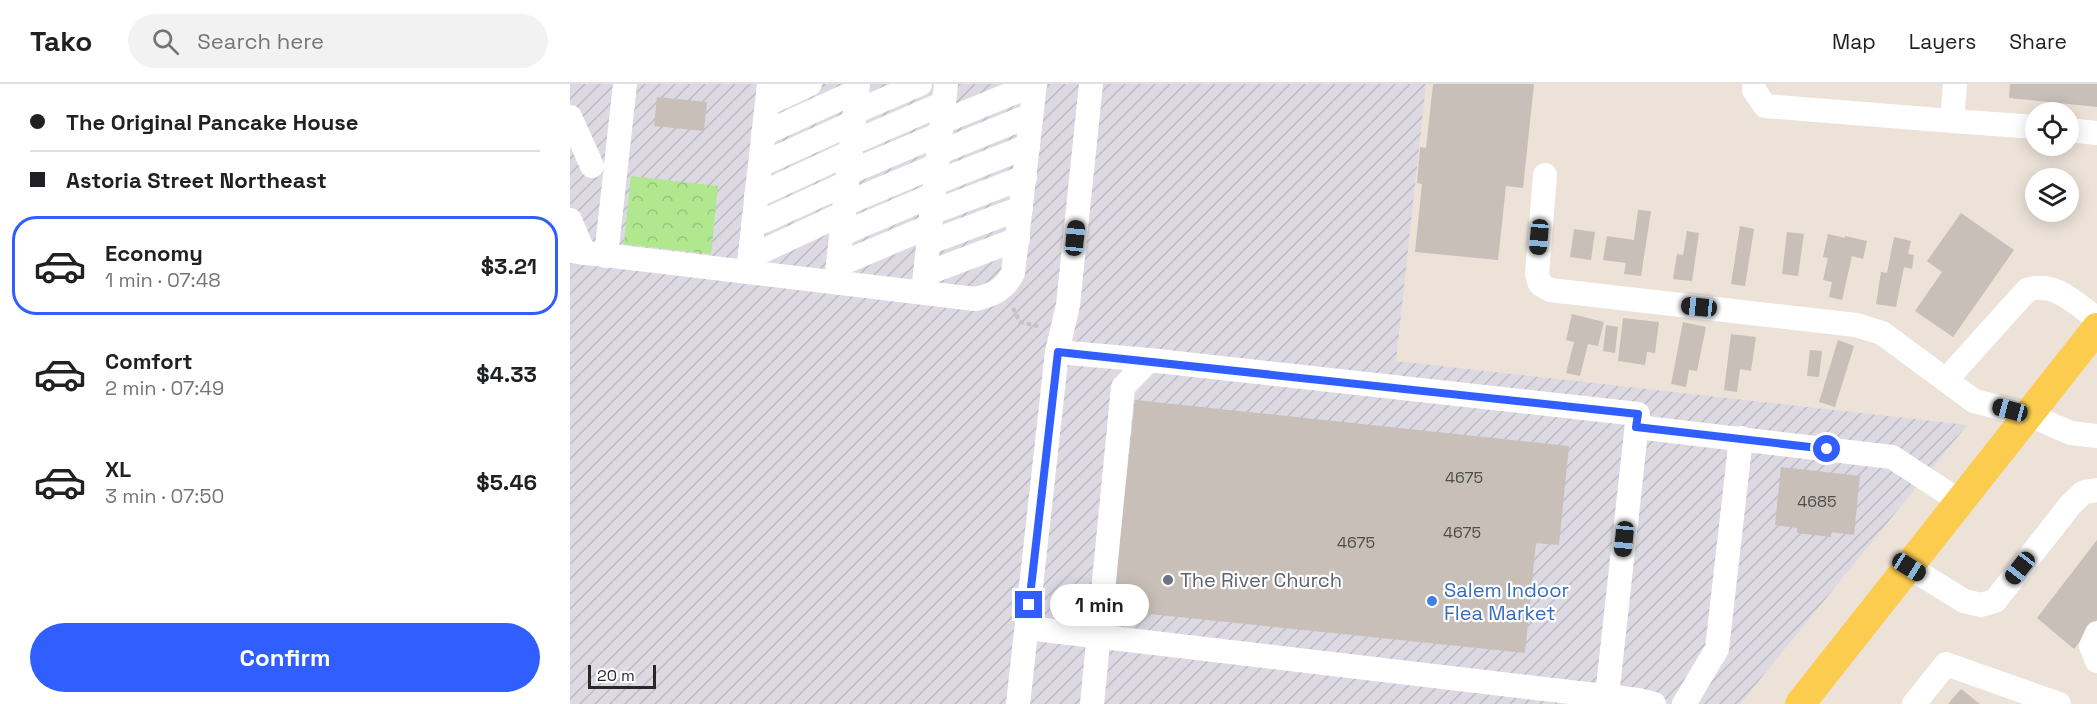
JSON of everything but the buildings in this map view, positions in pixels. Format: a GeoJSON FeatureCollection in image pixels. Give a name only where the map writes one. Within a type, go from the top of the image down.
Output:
{"type":"FeatureCollection","features":[{"type":"Feature","properties":{"kind":"main road"},"geometry":{"type":"LineString","coordinates":[[1800,704],[2097,328]]}},
{"type":"Feature","properties":{"kind":"street"},"geometry":{"type":"LineString","coordinates":[[586,253],[592,166],[625,84]]}},
{"type":"Feature","properties":{"kind":"street"},"geometry":{"type":"LineString","coordinates":[[749,264],[768,94],[810,84]]}},
{"type":"Feature","properties":{"kind":"street"},"geometry":{"type":"LineString","coordinates":[[749,264],[920,84]]}},
{"type":"Feature","properties":{"kind":"street"},"geometry":{"type":"LineString","coordinates":[[586,253],[749,264],[837,273],[924,283],[975,299],[991,296],[1002,289],[1013,273],[1035,84]]}},
{"type":"Feature","properties":{"kind":"street"},"geometry":{"type":"LineString","coordinates":[[837,273],[939,154],[1035,84]]}},
{"type":"Feature","properties":{"kind":"street"},"geometry":{"type":"LineString","coordinates":[[1018,704],[1060,341],[1068,305],[1091,84]]}},
{"type":"Feature","properties":{"kind":"street"},"geometry":{"type":"LineString","coordinates":[[1755,84],[1754,90],[1765,106],[2025,127]]}},
{"type":"Feature","properties":{"kind":"street"},"geometry":{"type":"LineString","coordinates":[[1952,121],[1955,84]]}},
{"type":"Feature","properties":{"kind":"street"},"geometry":{"type":"LineString","coordinates":[[939,154],[1031,115]]}},
{"type":"Feature","properties":{"kind":"street"},"geometry":{"type":"LineString","coordinates":[[570,117],[592,166]]}},
{"type":"Feature","properties":{"kind":"street"},"geometry":{"type":"LineString","coordinates":[[2079,131],[2097,133]]}},
{"type":"Feature","properties":{"kind":"street"},"geometry":{"type":"LineString","coordinates":[[763,134],[850,156],[939,154],[1025,177]]}},
{"type":"Feature","properties":{"kind":"street"},"geometry":{"type":"LineString","coordinates":[[760,165],[850,156],[939,154],[1028,146]]}},
{"type":"Feature","properties":{"kind":"street"},"geometry":{"type":"LineString","coordinates":[[939,154],[1021,208]]}},
{"type":"Feature","properties":{"kind":"street"},"geometry":{"type":"LineString","coordinates":[[924,283],[939,154]]}},
{"type":"Feature","properties":{"kind":"street"},"geometry":{"type":"LineString","coordinates":[[756,196],[850,156]]}},
{"type":"Feature","properties":{"kind":"street"},"geometry":{"type":"LineString","coordinates":[[753,226],[850,156]]}},
{"type":"Feature","properties":{"kind":"street"},"geometry":{"type":"LineString","coordinates":[[837,273],[850,156]]}},
{"type":"Feature","properties":{"kind":"street"},"geometry":{"type":"LineString","coordinates":[[1545,176],[1537,274],[1540,284],[1550,290],[1856,325],[1882,333],[1974,400],[2029,415],[2071,433],[2097,436]]}},
{"type":"Feature","properties":{"kind":"street"},"geometry":{"type":"LineString","coordinates":[[570,220],[586,253]]}},
{"type":"Feature","properties":{"kind":"street"},"geometry":{"type":"LineString","coordinates":[[924,283],[1018,239]]}},
{"type":"Feature","properties":{"kind":"street"},"geometry":{"type":"LineString","coordinates":[[1946,380],[2027,290],[2038,286],[2061,292],[2097,319]]}},
{"type":"Feature","properties":{"kind":"street"},"geometry":{"type":"LineString","coordinates":[[1027,628],[1630,701],[1638,414],[1149,360],[1060,341]]}},
{"type":"Feature","properties":{"kind":"street"},"geometry":{"type":"LineString","coordinates":[[1092,704],[1123,387],[1149,360]]}},
{"type":"Feature","properties":{"kind":"street"},"geometry":{"type":"LineString","coordinates":[[1636,427],[1892,457],[1961,502]]}},
{"type":"Feature","properties":{"kind":"street"},"geometry":{"type":"LineString","coordinates":[[1684,704],[1717,650],[1741,438]]}},
{"type":"Feature","properties":{"kind":"street"},"geometry":{"type":"LineString","coordinates":[[1909,567],[1964,601],[1981,605],[1995,601],[2071,504],[2084,492],[2097,490]]}},
{"type":"Feature","properties":{"kind":"street"},"geometry":{"type":"LineString","coordinates":[[2097,633],[2091,646],[2097,661]]}},
{"type":"Feature","properties":{"kind":"street"},"geometry":{"type":"LineString","coordinates":[[1914,704],[1946,664],[2059,704]]}},
{"type":"Feature","properties":{"kind":"path"},"geometry":{"type":"LineString","coordinates":[[1002,289],[1020,322],[1060,341]]}},
{"type":"Feature","properties":{"kind":"shaded area"},"geometry":{"type":"Polygon","coordinates":[[[570,84],[1426,84],[1396,361],[1967,425],[1740,704],[570,704],[570,84]]]}},
{"type":"Feature","properties":{"kind":"green space"},"geometry":{"type":"Polygon","coordinates":[[[631,176],[718,186],[711,254],[624,244],[631,176]]]}},
{"type":"Feature","properties":{"kind":"place","name":"The River Church"},"geometry":{"type":"Point","coordinates":[1168,580]}},
{"type":"Feature","properties":{"kind":"place","name":"Salem Indoor Flea Market"},"geometry":{"type":"Point","coordinates":[1432,601]}},
{"type":"Feature","properties":{"kind":"route"},"geometry":{"type":"LineString","coordinates":[[1029,605],[1058,352],[1638,414],[1636,427],[1827,449]]}}]}
